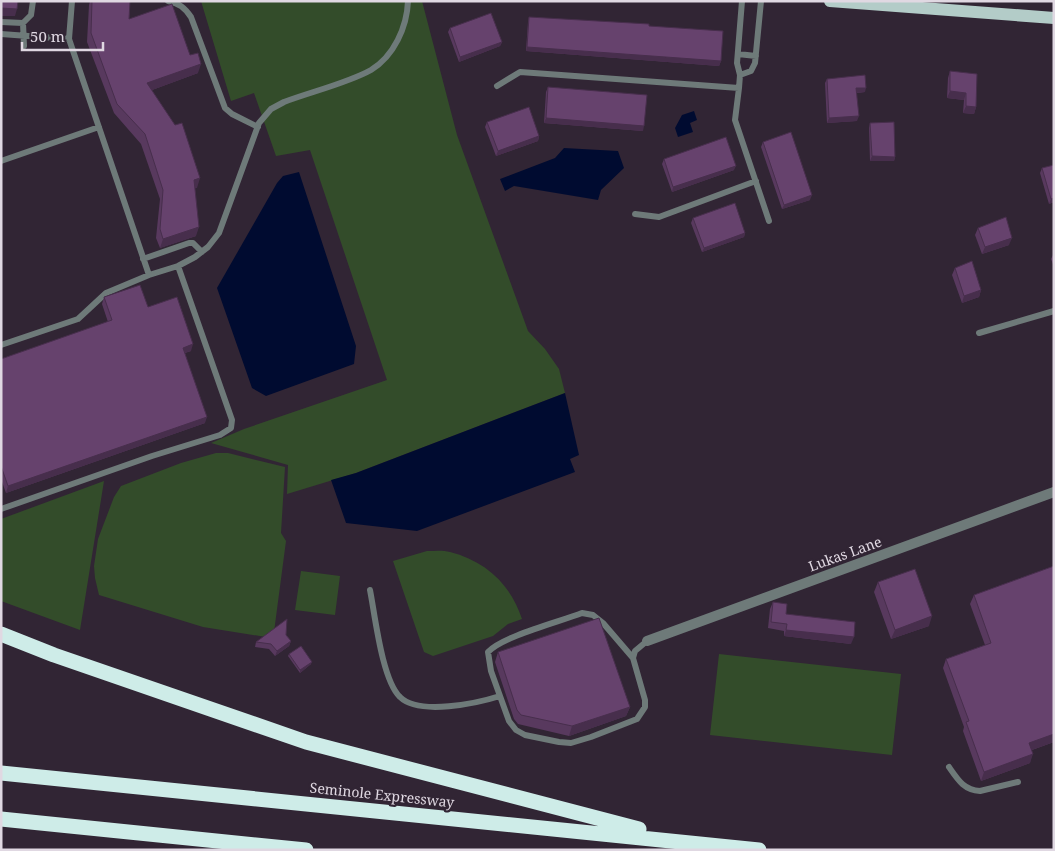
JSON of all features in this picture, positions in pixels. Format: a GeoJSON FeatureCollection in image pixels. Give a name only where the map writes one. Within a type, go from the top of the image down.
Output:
{"type":"FeatureCollection","features":[{"type":"Feature","properties":{"kind":"highway"},"geometry":{"type":"LineString","coordinates":[[1,634],[54,655],[306,742],[449,781],[688,842]]}},
{"type":"Feature","properties":{"kind":"highway","name":"Seminole Expressway"},"geometry":{"type":"LineString","coordinates":[[1,773],[759,850]]}},
{"type":"Feature","properties":{"kind":"highway"},"geometry":{"type":"LineString","coordinates":[[1,819],[306,850]]}},
{"type":"Feature","properties":{"kind":"main road"},"geometry":{"type":"LineString","coordinates":[[830,1],[1054,18]]}},
{"type":"Feature","properties":{"kind":"street","name":"Lukas Lane"},"geometry":{"type":"LineString","coordinates":[[647,641],[1054,492]]}},
{"type":"Feature","properties":{"kind":"lane"},"geometry":{"type":"LineString","coordinates":[[24,46],[22,36],[23,23],[31,15],[33,1]]}},
{"type":"Feature","properties":{"kind":"lane"},"geometry":{"type":"LineString","coordinates":[[72,1],[69,39],[149,275]]}},
{"type":"Feature","properties":{"kind":"lane"},"geometry":{"type":"LineString","coordinates":[[168,1],[182,6],[191,17],[225,108],[232,114],[258,127]]}},
{"type":"Feature","properties":{"kind":"lane"},"geometry":{"type":"LineString","coordinates":[[1,345],[78,319],[106,293],[149,275],[178,266],[202,252],[219,233],[258,127],[271,109],[284,102],[372,69],[386,57],[403,30],[408,1]]}},
{"type":"Feature","properties":{"kind":"lane"},"geometry":{"type":"LineString","coordinates":[[742,1],[737,63],[740,75],[735,120],[770,221]]}},
{"type":"Feature","properties":{"kind":"lane"},"geometry":{"type":"LineString","coordinates":[[740,75],[751,70],[755,62],[761,1]]}},
{"type":"Feature","properties":{"kind":"lane"},"geometry":{"type":"LineString","coordinates":[[1,22],[23,23]]}},
{"type":"Feature","properties":{"kind":"lane"},"geometry":{"type":"LineString","coordinates":[[1,34],[69,39]]}},
{"type":"Feature","properties":{"kind":"lane"},"geometry":{"type":"LineString","coordinates":[[738,54],[756,56]]}},
{"type":"Feature","properties":{"kind":"lane"},"geometry":{"type":"LineString","coordinates":[[497,86],[520,72],[739,88]]}},
{"type":"Feature","properties":{"kind":"lane"},"geometry":{"type":"LineString","coordinates":[[1,160],[99,127]]}},
{"type":"Feature","properties":{"kind":"lane"},"geometry":{"type":"LineString","coordinates":[[635,214],[659,217],[756,182]]}},
{"type":"Feature","properties":{"kind":"lane"},"geometry":{"type":"LineString","coordinates":[[143,260],[189,243],[193,243],[202,252]]}},
{"type":"Feature","properties":{"kind":"lane"},"geometry":{"type":"LineString","coordinates":[[1,509],[152,456],[220,436],[231,428],[232,420],[178,266]]}},
{"type":"Feature","properties":{"kind":"lane"},"geometry":{"type":"LineString","coordinates":[[979,333],[1054,311]]}},
{"type":"Feature","properties":{"kind":"lane"},"geometry":{"type":"LineString","coordinates":[[370,590],[384,664],[388,678],[400,697],[411,703],[448,706],[469,704],[500,696]]}},
{"type":"Feature","properties":{"kind":"lane"},"geometry":{"type":"LineString","coordinates":[[582,613],[594,615],[603,622],[633,658],[645,700],[641,714],[632,722],[571,743],[520,733],[509,721],[500,696],[491,671],[488,656],[490,650],[512,637],[582,613]]}},
{"type":"Feature","properties":{"kind":"lane"},"geometry":{"type":"LineString","coordinates":[[633,658],[635,652],[647,641]]}},
{"type":"Feature","properties":{"kind":"lane"},"geometry":{"type":"LineString","coordinates":[[949,768],[967,789],[974,791],[1018,782]]}},
{"type":"Feature","properties":{"kind":"green space"},"geometry":{"type":"Polygon","coordinates":[[[201,1],[422,1],[457,135],[528,331],[545,349],[559,369],[565,393],[356,473],[287,494],[288,465],[211,443],[244,429],[387,380],[310,150],[276,156],[254,93],[231,101],[201,1]]]}},
{"type":"Feature","properties":{"kind":"green space"},"geometry":{"type":"Polygon","coordinates":[[[216,453],[228,453],[285,467],[281,533],[286,541],[274,632],[266,637],[203,627],[99,595],[94,566],[98,539],[114,497],[121,486],[181,463],[216,453]]]}},
{"type":"Feature","properties":{"kind":"green space"},"geometry":{"type":"Polygon","coordinates":[[[104,481],[80,630],[1,601],[1,519],[104,481]]]}},
{"type":"Feature","properties":{"kind":"green space"},"geometry":{"type":"Polygon","coordinates":[[[427,551],[450,552],[475,561],[486,568],[504,585],[511,595],[522,619],[508,624],[493,636],[433,656],[424,652],[393,561],[427,551]]]}},
{"type":"Feature","properties":{"kind":"green space"},"geometry":{"type":"Polygon","coordinates":[[[301,571],[340,576],[335,615],[295,610],[301,571]]]}},
{"type":"Feature","properties":{"kind":"green space"},"geometry":{"type":"Polygon","coordinates":[[[719,654],[901,674],[892,755],[710,735],[719,654]]]}},
{"type":"Feature","properties":{"kind":"water"},"geometry":{"type":"Polygon","coordinates":[[[694,111],[697,120],[690,123],[693,132],[678,137],[675,128],[682,115],[694,111]]]}},
{"type":"Feature","properties":{"kind":"water"},"geometry":{"type":"Polygon","coordinates":[[[564,148],[618,151],[624,168],[601,190],[598,200],[514,186],[505,191],[500,179],[555,158],[564,148]]]}},
{"type":"Feature","properties":{"kind":"water"},"geometry":{"type":"Polygon","coordinates":[[[299,172],[356,346],[354,364],[266,396],[252,388],[217,288],[277,183],[283,176],[299,172]]]}},
{"type":"Feature","properties":{"kind":"water"},"geometry":{"type":"Polygon","coordinates":[[[565,393],[579,455],[570,459],[575,472],[417,531],[346,523],[331,480],[356,473],[565,393]]]}},
{"type":"Feature","properties":{"kind":"building"},"geometry":{"type":"Polygon","coordinates":[[[1,1],[18,1],[17,9],[1,8],[1,1]]]}},
{"type":"Feature","properties":{"kind":"building"},"geometry":{"type":"Polygon","coordinates":[[[92,1],[130,1],[129,19],[172,4],[190,55],[198,53],[201,64],[147,83],[175,125],[182,123],[200,178],[194,180],[199,227],[163,239],[160,229],[163,190],[145,134],[117,104],[91,33],[92,1]]]}},
{"type":"Feature","properties":{"kind":"building"},"geometry":{"type":"Polygon","coordinates":[[[491,13],[502,42],[460,57],[450,28],[491,13]]]}},
{"type":"Feature","properties":{"kind":"building"},"geometry":{"type":"Polygon","coordinates":[[[529,17],[649,24],[649,26],[723,31],[721,61],[527,47],[529,17]]]}},
{"type":"Feature","properties":{"kind":"building"},"geometry":{"type":"Polygon","coordinates":[[[950,71],[977,74],[976,107],[966,106],[966,93],[950,91],[950,71]]]}},
{"type":"Feature","properties":{"kind":"building"},"geometry":{"type":"Polygon","coordinates":[[[865,75],[866,88],[856,88],[859,116],[829,118],[827,79],[865,75]]]}},
{"type":"Feature","properties":{"kind":"building"},"geometry":{"type":"Polygon","coordinates":[[[548,87],[647,95],[644,126],[546,118],[548,87]]]}},
{"type":"Feature","properties":{"kind":"building"},"geometry":{"type":"Polygon","coordinates":[[[529,107],[539,136],[498,151],[487,122],[529,107]]]}},
{"type":"Feature","properties":{"kind":"building"},"geometry":{"type":"Polygon","coordinates":[[[894,122],[895,157],[872,156],[870,123],[894,122]]]}},
{"type":"Feature","properties":{"kind":"building"},"geometry":{"type":"Polygon","coordinates":[[[791,132],[812,195],[784,205],[763,142],[791,132]]]}},
{"type":"Feature","properties":{"kind":"building"},"geometry":{"type":"Polygon","coordinates":[[[726,137],[736,166],[673,187],[664,159],[726,137]]]}},
{"type":"Feature","properties":{"kind":"building"},"geometry":{"type":"Polygon","coordinates":[[[1054,165],[1054,198],[1051,199],[1042,168],[1054,165]]]}},
{"type":"Feature","properties":{"kind":"building"},"geometry":{"type":"Polygon","coordinates":[[[735,203],[745,233],[704,248],[693,218],[735,203]]]}},
{"type":"Feature","properties":{"kind":"building"},"geometry":{"type":"Polygon","coordinates":[[[1006,217],[1012,238],[985,247],[978,228],[1006,217]]]}},
{"type":"Feature","properties":{"kind":"building"},"geometry":{"type":"Polygon","coordinates":[[[972,261],[981,290],[964,296],[955,268],[972,261]]]}},
{"type":"Feature","properties":{"kind":"building"},"geometry":{"type":"Polygon","coordinates":[[[140,285],[148,307],[177,297],[193,344],[183,348],[207,417],[8,486],[1,466],[1,359],[112,320],[104,297],[140,285]]]}},
{"type":"Feature","properties":{"kind":"building"},"geometry":{"type":"Polygon","coordinates":[[[1054,566],[1054,734],[1029,743],[1033,754],[984,772],[966,722],[969,721],[946,659],[991,643],[974,595],[1054,566]]]}},
{"type":"Feature","properties":{"kind":"building"},"geometry":{"type":"Polygon","coordinates":[[[915,569],[932,616],[895,630],[878,582],[915,569]]]}},
{"type":"Feature","properties":{"kind":"building"},"geometry":{"type":"Polygon","coordinates":[[[773,602],[787,604],[786,614],[855,622],[854,637],[786,630],[787,624],[771,622],[773,602]]]}},
{"type":"Feature","properties":{"kind":"building"},"geometry":{"type":"Polygon","coordinates":[[[599,618],[630,707],[572,726],[521,715],[517,710],[498,652],[599,618]]]}},
{"type":"Feature","properties":{"kind":"building"},"geometry":{"type":"Polygon","coordinates":[[[287,619],[286,635],[291,641],[277,651],[271,644],[256,642],[287,619]]]}},
{"type":"Feature","properties":{"kind":"building"},"geometry":{"type":"Polygon","coordinates":[[[301,646],[312,662],[300,670],[289,654],[301,646]]]}}]}
